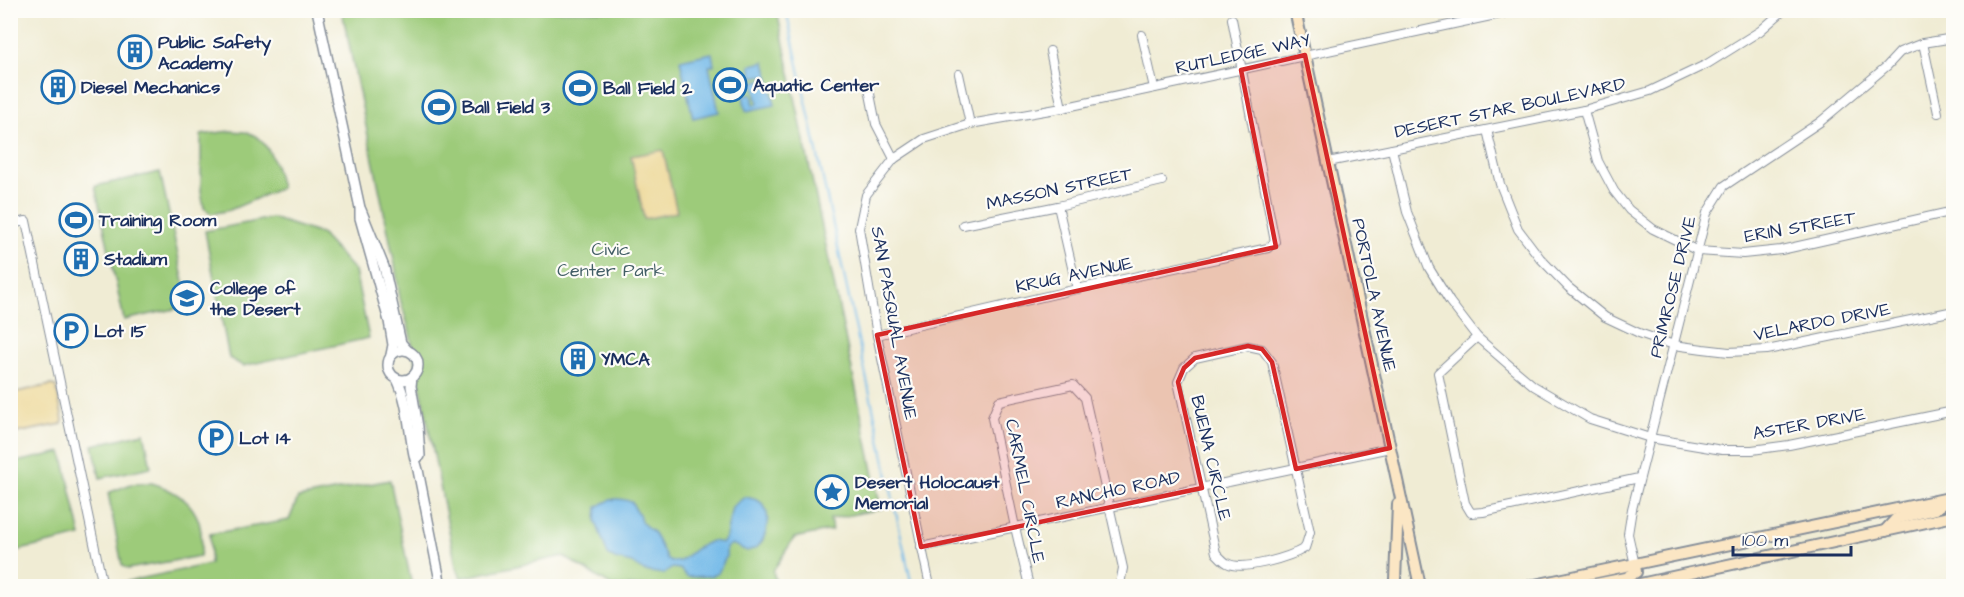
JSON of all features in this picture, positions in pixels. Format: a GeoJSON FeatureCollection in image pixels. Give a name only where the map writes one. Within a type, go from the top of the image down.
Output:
{"type":"FeatureCollection","features":[{"type":"Feature","properties":{"kind":"main road","name":"PORTOLA AVENUE"},"geometry":{"type":"LineString","coordinates":[[1295,10],[1420,586]]}},
{"type":"Feature","properties":{"kind":"main road"},"geometry":{"type":"LineString","coordinates":[[1393,586],[1399,489]]}},
{"type":"Feature","properties":{"kind":"main road"},"geometry":{"type":"LineString","coordinates":[[1530,586],[1953,498]]}},
{"type":"Feature","properties":{"kind":"main road"},"geometry":{"type":"LineString","coordinates":[[1885,531],[1896,519],[1935,509],[1953,498]]}},
{"type":"Feature","properties":{"kind":"main road"},"geometry":{"type":"LineString","coordinates":[[1631,586],[1953,516]]}},
{"type":"Feature","properties":{"kind":"main road"},"geometry":{"type":"LineString","coordinates":[[1586,586],[1626,578],[1636,572],[1635,565]]}},
{"type":"Feature","properties":{"kind":"street","name":"RUTLEDGE WAY"},"geometry":{"type":"LineString","coordinates":[[1079,103],[1519,10]]}},
{"type":"Feature","properties":{"kind":"street","name":"DESERT STAR BOULEVARD"},"geometry":{"type":"LineString","coordinates":[[1328,162],[1584,110],[1650,91],[1707,64],[1760,31],[1784,10]]}},
{"type":"Feature","properties":{"kind":"street"},"geometry":{"type":"LineString","coordinates":[[318,12],[360,208],[384,267],[401,343],[416,356],[419,365],[416,374],[412,377],[398,379]]}},
{"type":"Feature","properties":{"kind":"street"},"geometry":{"type":"LineString","coordinates":[[1232,19],[1242,70]]}},
{"type":"Feature","properties":{"kind":"street"},"geometry":{"type":"LineString","coordinates":[[1142,35],[1154,88]]}},
{"type":"Feature","properties":{"kind":"street","name":"PRIMROSE DRIVE"},"geometry":{"type":"LineString","coordinates":[[1635,565],[1628,534],[1639,478],[1707,213],[1724,186],[1820,122],[1887,66],[1900,52],[1923,44],[1953,38]]}},
{"type":"Feature","properties":{"kind":"street"},"geometry":{"type":"LineString","coordinates":[[1923,44],[1938,113]]}},
{"type":"Feature","properties":{"kind":"street"},"geometry":{"type":"LineString","coordinates":[[1050,51],[1062,108]]}},
{"type":"Feature","properties":{"kind":"street","name":"KRUG AVENUE"},"geometry":{"type":"LineString","coordinates":[[877,335],[1268,248],[1275,243],[1242,70]]}},
{"type":"Feature","properties":{"kind":"street"},"geometry":{"type":"LineString","coordinates":[[959,74],[970,124]]}},
{"type":"Feature","properties":{"kind":"street"},"geometry":{"type":"LineString","coordinates":[[869,89],[876,124],[894,159]]}},
{"type":"Feature","properties":{"kind":"street","name":"SAN PASQUAL AVENUE"},"geometry":{"type":"LineString","coordinates":[[930,586],[877,335],[859,228],[866,195],[894,159],[924,139],[970,124],[1079,103]]}},
{"type":"Feature","properties":{"kind":"street","name":"ERIN STREET"},"geometry":{"type":"LineString","coordinates":[[1584,110],[1598,162],[1614,191],[1629,210],[1653,229],[1698,251],[1743,254],[1781,250],[1953,211]]}},
{"type":"Feature","properties":{"kind":"street","name":"VELARDO DRIVE"},"geometry":{"type":"LineString","coordinates":[[1487,130],[1500,184],[1518,229],[1540,258],[1568,287],[1605,317],[1639,333],[1674,345],[1730,352],[1767,350],[1953,310]]}},
{"type":"Feature","properties":{"kind":"street","name":"ASTER DRIVE"},"geometry":{"type":"LineString","coordinates":[[1392,149],[1407,212],[1430,268],[1450,302],[1478,337],[1534,386],[1590,419],[1650,438],[1722,450],[1752,450],[1789,445],[1953,411]]}},
{"type":"Feature","properties":{"kind":"street","name":"MASSON STREET"},"geometry":{"type":"LineString","coordinates":[[963,225],[1058,206],[1162,181]]}},
{"type":"Feature","properties":{"kind":"street"},"geometry":{"type":"LineString","coordinates":[[1058,206],[1077,289]]}},
{"type":"Feature","properties":{"kind":"street"},"geometry":{"type":"LineString","coordinates":[[360,208],[360,219],[371,262],[389,321],[393,345],[388,369],[398,379],[402,388],[411,427],[414,459],[441,586]]}},
{"type":"Feature","properties":{"kind":"street"},"geometry":{"type":"LineString","coordinates":[[10,224],[26,221],[103,586]]}},
{"type":"Feature","properties":{"kind":"street"},"geometry":{"type":"LineString","coordinates":[[1478,337],[1438,374],[1465,503],[1471,513],[1639,478]]}},
{"type":"Feature","properties":{"kind":"street","name":"BUENA CIRCLE"},"geometry":{"type":"LineString","coordinates":[[1248,346],[1262,350],[1272,362],[1296,470],[1310,532],[1305,548],[1293,555],[1241,566],[1227,563],[1216,553],[1178,382],[1184,368],[1195,358],[1248,346]]}},
{"type":"Feature","properties":{"kind":"street"},"geometry":{"type":"LineString","coordinates":[[391,355],[397,351],[407,350]]}},
{"type":"Feature","properties":{"kind":"street"},"geometry":{"type":"LineString","coordinates":[[412,377],[411,386],[418,427],[418,470]]}},
{"type":"Feature","properties":{"kind":"street","name":"CARMEL CIRCLE"},"geometry":{"type":"LineString","coordinates":[[1029,586],[992,418],[999,401],[1072,385],[1085,398],[1124,568],[1118,586]]}},
{"type":"Feature","properties":{"kind":"street","name":"RANCHO ROAD"},"geometry":{"type":"LineString","coordinates":[[921,547],[1296,470],[1390,448]]}},
{"type":"Feature","properties":{"kind":"street"},"geometry":{"type":"LineString","coordinates":[[1948,586],[1953,585]]}},
{"type":"Feature","properties":{"kind":"highlighted area"},"geometry":{"type":"Polygon","coordinates":[[[1305,55],[1390,448],[1296,469],[1272,362],[1262,349],[1248,346],[1195,358],[1184,368],[1178,382],[1202,488],[921,547],[877,335],[1276,247],[1241,70],[1305,55]]]}},
{"type":"Feature","properties":{"kind":"green space","name":"Civic Center Park"},"geometry":{"type":"Polygon","coordinates":[[[342,11],[777,11],[881,509],[830,519],[832,530],[794,538],[773,571],[777,586],[612,586],[563,556],[461,578],[456,566],[342,11]]]}},
{"type":"Feature","properties":{"kind":"green space"},"geometry":{"type":"Polygon","coordinates":[[[230,131],[249,133],[263,142],[271,156],[281,188],[230,210],[212,214],[204,208],[201,192],[201,135],[230,131]]]}},
{"type":"Feature","properties":{"kind":"green space"},"geometry":{"type":"Polygon","coordinates":[[[160,172],[189,306],[124,320],[95,186],[160,172]]]}},
{"type":"Feature","properties":{"kind":"green space"},"geometry":{"type":"Polygon","coordinates":[[[272,218],[321,234],[355,271],[369,338],[243,366],[229,358],[205,231],[272,218]]]}},
{"type":"Feature","properties":{"kind":"green space"},"geometry":{"type":"Polygon","coordinates":[[[144,433],[151,467],[100,478],[93,445],[144,433]]]}},
{"type":"Feature","properties":{"kind":"green space"},"geometry":{"type":"Polygon","coordinates":[[[62,452],[81,536],[11,552],[11,463],[62,452]]]}},
{"type":"Feature","properties":{"kind":"green space"},"geometry":{"type":"Polygon","coordinates":[[[390,480],[412,586],[116,586],[115,584],[210,564],[210,534],[289,520],[298,498],[390,480]]]}},
{"type":"Feature","properties":{"kind":"green space"},"geometry":{"type":"Polygon","coordinates":[[[152,483],[176,494],[185,501],[198,518],[201,529],[200,556],[128,569],[122,565],[108,493],[131,484],[152,483]]]}},
{"type":"Feature","properties":{"kind":"sand"},"geometry":{"type":"Polygon","coordinates":[[[663,150],[677,212],[644,219],[631,156],[663,150]]]}},
{"type":"Feature","properties":{"kind":"sand"},"geometry":{"type":"Polygon","coordinates":[[[56,386],[62,424],[11,434],[11,393],[56,386]]]}},
{"type":"Feature","properties":{"kind":"water"},"geometry":{"type":"Polygon","coordinates":[[[712,53],[714,65],[709,66],[719,112],[693,118],[680,60],[712,53]]]}},
{"type":"Feature","properties":{"kind":"water"},"geometry":{"type":"Polygon","coordinates":[[[765,62],[775,105],[746,111],[743,96],[752,94],[754,105],[758,104],[753,82],[765,79],[764,75],[753,77],[750,65],[765,62]]]}},
{"type":"Feature","properties":{"kind":"water"},"geometry":{"type":"Polygon","coordinates":[[[745,497],[759,501],[766,511],[767,524],[764,538],[756,548],[747,551],[732,544],[726,548],[726,557],[718,573],[711,576],[687,577],[680,569],[672,568],[664,574],[644,571],[632,563],[615,559],[608,555],[596,522],[597,507],[602,504],[614,499],[632,502],[641,522],[654,533],[667,559],[673,562],[680,561],[711,541],[723,543],[732,507],[745,497]]]}},
{"type":"Feature","properties":{"kind":"waterway"},"geometry":{"type":"LineString","coordinates":[[786,10],[912,586]]}},
{"type":"Feature","properties":{"kind":"place","name":"Public Safety Academy"},"geometry":{"type":"Point","coordinates":[135,52]}},
{"type":"Feature","properties":{"kind":"place","name":"Aquatic Center"},"geometry":{"type":"Point","coordinates":[730,85]}},
{"type":"Feature","properties":{"kind":"place","name":"Diesel Mechanics"},"geometry":{"type":"Point","coordinates":[58,87]}},
{"type":"Feature","properties":{"kind":"place","name":"Ball Field 2"},"geometry":{"type":"Point","coordinates":[580,88]}},
{"type":"Feature","properties":{"kind":"place","name":"Ball Field 3"},"geometry":{"type":"Point","coordinates":[439,107]}},
{"type":"Feature","properties":{"kind":"place","name":"Training Room"},"geometry":{"type":"Point","coordinates":[76,220]}},
{"type":"Feature","properties":{"kind":"place","name":"Stadium"},"geometry":{"type":"Point","coordinates":[81,259]}},
{"type":"Feature","properties":{"kind":"place","name":"College of the Desert"},"geometry":{"type":"Point","coordinates":[187,298]}},
{"type":"Feature","properties":{"kind":"place","name":"Lot 15"},"geometry":{"type":"Point","coordinates":[71,331]}},
{"type":"Feature","properties":{"kind":"place","name":"YMCA"},"geometry":{"type":"Point","coordinates":[578,359]}},
{"type":"Feature","properties":{"kind":"place","name":"Lot 14"},"geometry":{"type":"Point","coordinates":[216,438]}},
{"type":"Feature","properties":{"kind":"place","name":"Desert Holocaust Memorial"},"geometry":{"type":"Point","coordinates":[832,492]}}]}
